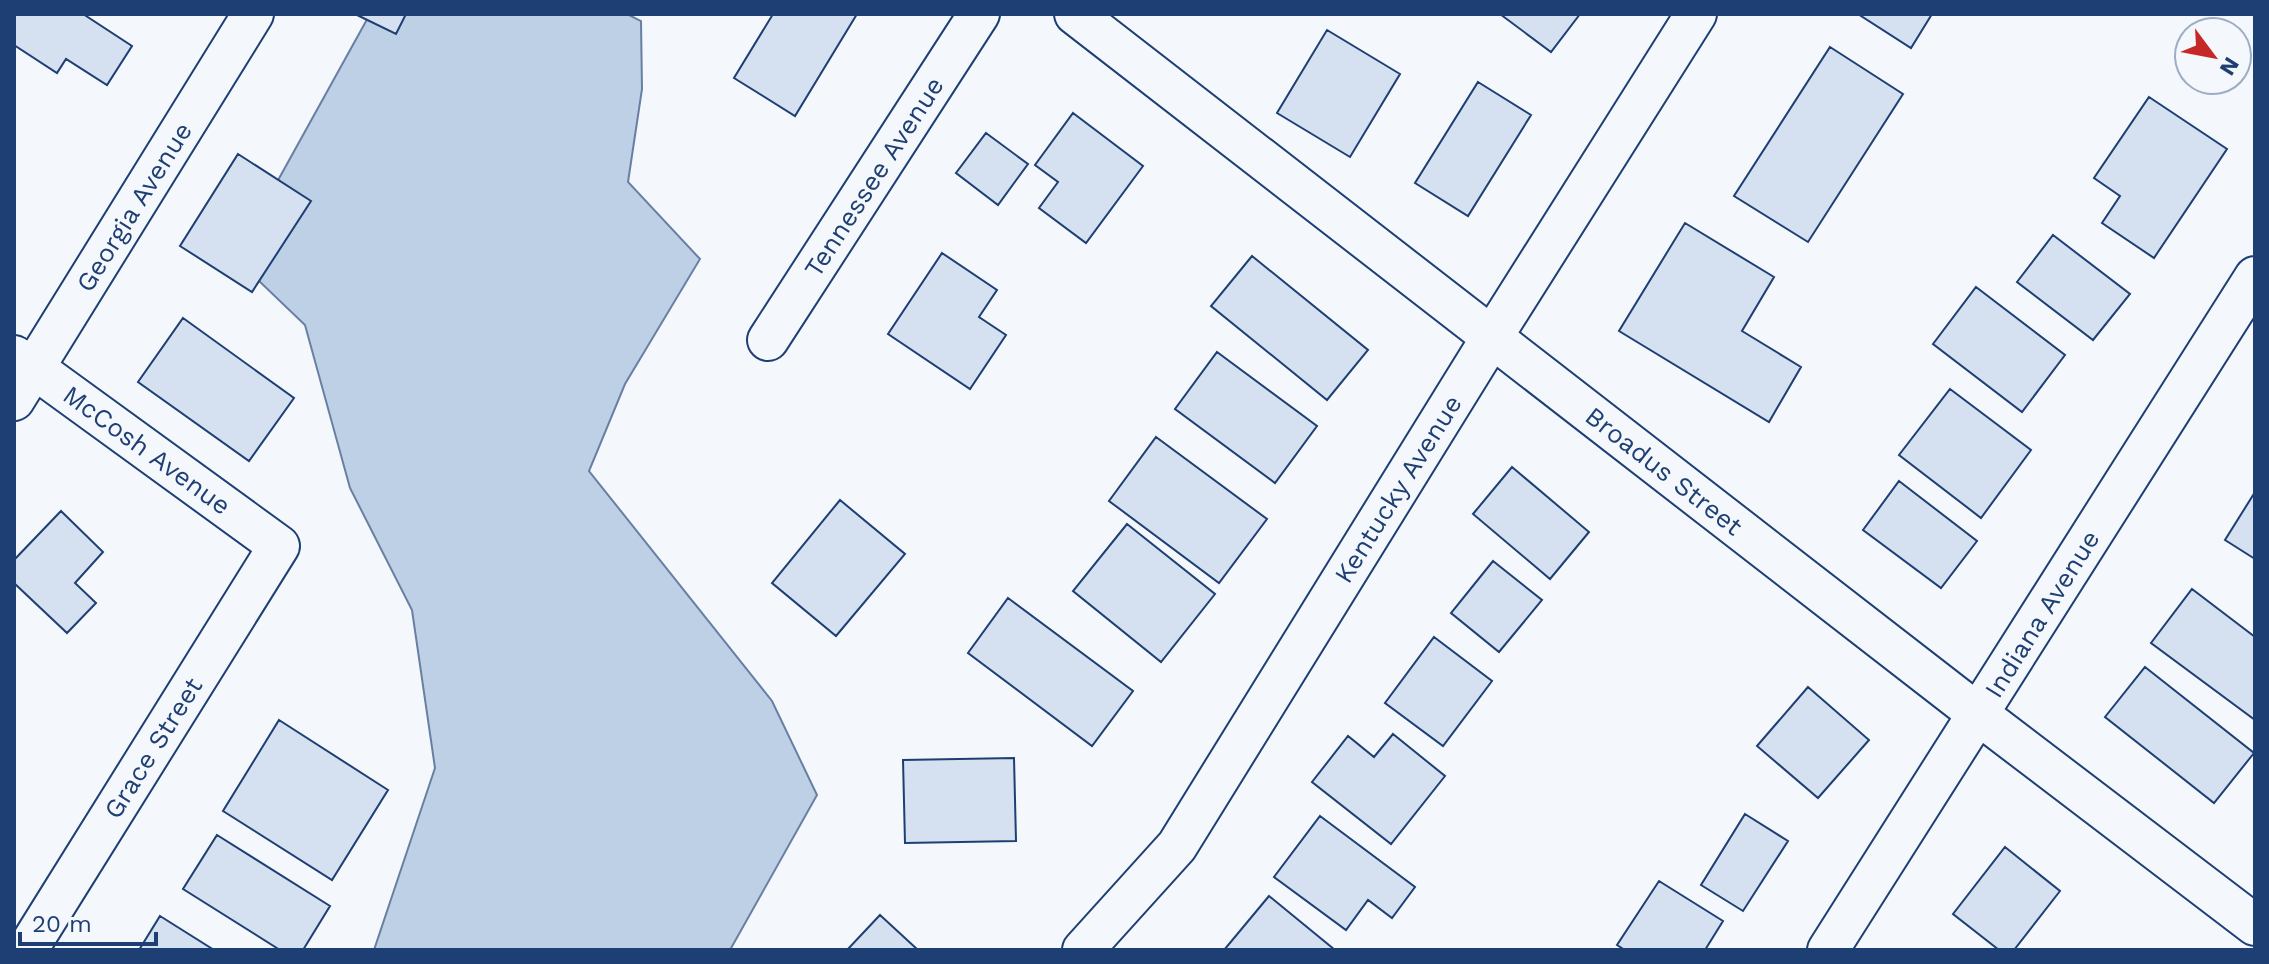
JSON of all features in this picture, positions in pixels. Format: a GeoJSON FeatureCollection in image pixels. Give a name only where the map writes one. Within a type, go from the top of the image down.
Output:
{"type":"FeatureCollection","features":[{"type":"Feature","properties":{"kind":"street","name":"Georgia Avenue"},"geometry":{"type":"LineString","coordinates":[[21,375],[253,14]]}},
{"type":"Feature","properties":{"kind":"street","name":"Tennessee Avenue"},"geometry":{"type":"LineString","coordinates":[[768,340],[979,14]]}},
{"type":"Feature","properties":{"kind":"street","name":"Broadus Street"},"geometry":{"type":"LineString","coordinates":[[1075,14],[2255,925]]}},
{"type":"Feature","properties":{"kind":"street","name":"Kentucky Avenue"},"geometry":{"type":"LineString","coordinates":[[1083,950],[1177,846],[1696,14]]}},
{"type":"Feature","properties":{"kind":"street","name":"Indiana Avenue"},"geometry":{"type":"LineString","coordinates":[[1828,950],[2255,277]]}},
{"type":"Feature","properties":{"kind":"street","name":"McCosh Avenue"},"geometry":{"type":"LineString","coordinates":[[21,375],[279,546]]}},
{"type":"Feature","properties":{"kind":"street","name":"Grace Street"},"geometry":{"type":"LineString","coordinates":[[27,950],[279,546]]}},
{"type":"Feature","properties":{"kind":"water"},"geometry":{"type":"Polygon","coordinates":[[[370,14],[627,14],[641,21],[642,89],[628,182],[700,259],[625,384],[589,471],[772,701],[817,795],[730,950],[374,950],[435,768],[412,610],[350,488],[305,325],[235,258],[370,14]]]}},
{"type":"Feature","properties":{"kind":"building"},"geometry":{"type":"Polygon","coordinates":[[[14,14],[83,14],[132,46],[107,85],[66,59],[57,73],[14,45],[14,14]]]}},
{"type":"Feature","properties":{"kind":"building"},"geometry":{"type":"Polygon","coordinates":[[[355,14],[406,14],[396,34],[355,14]]]}},
{"type":"Feature","properties":{"kind":"building"},"geometry":{"type":"Polygon","coordinates":[[[773,14],[857,14],[795,116],[734,78],[773,14]]]}},
{"type":"Feature","properties":{"kind":"building"},"geometry":{"type":"Polygon","coordinates":[[[1500,14],[1580,14],[1551,52],[1500,14]]]}},
{"type":"Feature","properties":{"kind":"building"},"geometry":{"type":"Polygon","coordinates":[[[1858,14],[1932,14],[1911,48],[1858,14]]]}},
{"type":"Feature","properties":{"kind":"building"},"geometry":{"type":"Polygon","coordinates":[[[1327,30],[1400,74],[1350,157],[1277,113],[1327,30]]]}},
{"type":"Feature","properties":{"kind":"building"},"geometry":{"type":"Polygon","coordinates":[[[1830,47],[1903,94],[1808,242],[1734,196],[1830,47]]]}},
{"type":"Feature","properties":{"kind":"building"},"geometry":{"type":"Polygon","coordinates":[[[1478,82],[1531,115],[1468,216],[1415,183],[1478,82]]]}},
{"type":"Feature","properties":{"kind":"building"},"geometry":{"type":"Polygon","coordinates":[[[2149,97],[2227,149],[2154,258],[2102,223],[2120,196],[2094,178],[2149,97]]]}},
{"type":"Feature","properties":{"kind":"building"},"geometry":{"type":"Polygon","coordinates":[[[1073,113],[1143,166],[1086,243],[1039,208],[1058,182],[1035,165],[1073,113]]]}},
{"type":"Feature","properties":{"kind":"building"},"geometry":{"type":"Polygon","coordinates":[[[986,133],[1028,164],[998,205],[956,173],[986,133]]]}},
{"type":"Feature","properties":{"kind":"building"},"geometry":{"type":"Polygon","coordinates":[[[238,154],[311,201],[252,292],[180,246],[238,154]]]}},
{"type":"Feature","properties":{"kind":"building"},"geometry":{"type":"Polygon","coordinates":[[[1685,223],[1774,277],[1742,331],[1801,367],[1769,422],[1619,331],[1685,223]]]}},
{"type":"Feature","properties":{"kind":"building"},"geometry":{"type":"Polygon","coordinates":[[[2053,235],[2130,294],[2093,340],[2017,282],[2053,235]]]}},
{"type":"Feature","properties":{"kind":"building"},"geometry":{"type":"Polygon","coordinates":[[[942,253],[997,290],[979,317],[1006,335],[970,389],[888,334],[942,253]]]}},
{"type":"Feature","properties":{"kind":"building"},"geometry":{"type":"Polygon","coordinates":[[[1252,256],[1368,350],[1327,400],[1211,306],[1252,256]]]}},
{"type":"Feature","properties":{"kind":"building"},"geometry":{"type":"Polygon","coordinates":[[[1976,287],[2065,355],[2022,412],[1933,344],[1976,287]]]}},
{"type":"Feature","properties":{"kind":"building"},"geometry":{"type":"Polygon","coordinates":[[[183,318],[294,398],[249,461],[138,382],[183,318]]]}},
{"type":"Feature","properties":{"kind":"building"},"geometry":{"type":"Polygon","coordinates":[[[1217,352],[1317,426],[1275,483],[1175,409],[1217,352]]]}},
{"type":"Feature","properties":{"kind":"building"},"geometry":{"type":"Polygon","coordinates":[[[1950,389],[2031,450],[1981,518],[1899,455],[1950,389]]]}},
{"type":"Feature","properties":{"kind":"building"},"geometry":{"type":"Polygon","coordinates":[[[1156,437],[1267,519],[1219,583],[1109,501],[1156,437]]]}},
{"type":"Feature","properties":{"kind":"building"},"geometry":{"type":"Polygon","coordinates":[[[1512,467],[1589,532],[1550,579],[1473,514],[1512,467]]]}},
{"type":"Feature","properties":{"kind":"building"},"geometry":{"type":"Polygon","coordinates":[[[1899,481],[1977,541],[1941,588],[1863,530],[1899,481]]]}},
{"type":"Feature","properties":{"kind":"building"},"geometry":{"type":"Polygon","coordinates":[[[2255,492],[2255,559],[2225,540],[2255,492]]]}},
{"type":"Feature","properties":{"kind":"building"},"geometry":{"type":"Polygon","coordinates":[[[840,500],[905,554],[836,636],[772,583],[840,500]]]}},
{"type":"Feature","properties":{"kind":"building"},"geometry":{"type":"Polygon","coordinates":[[[61,511],[103,552],[75,583],[96,603],[67,633],[14,583],[14,560],[61,511]]]}},
{"type":"Feature","properties":{"kind":"building"},"geometry":{"type":"Polygon","coordinates":[[[1127,524],[1215,594],[1161,662],[1073,591],[1127,524]]]}},
{"type":"Feature","properties":{"kind":"building"},"geometry":{"type":"Polygon","coordinates":[[[1493,561],[1542,600],[1499,652],[1451,613],[1493,561]]]}},
{"type":"Feature","properties":{"kind":"building"},"geometry":{"type":"Polygon","coordinates":[[[2192,589],[2255,637],[2255,720],[2151,643],[2192,589]]]}},
{"type":"Feature","properties":{"kind":"building"},"geometry":{"type":"Polygon","coordinates":[[[1008,598],[1133,691],[1092,746],[968,653],[1008,598]]]}},
{"type":"Feature","properties":{"kind":"building"},"geometry":{"type":"Polygon","coordinates":[[[1434,637],[1492,681],[1443,746],[1385,703],[1434,637]]]}},
{"type":"Feature","properties":{"kind":"building"},"geometry":{"type":"Polygon","coordinates":[[[2145,667],[2254,753],[2214,803],[2105,717],[2145,667]]]}},
{"type":"Feature","properties":{"kind":"building"},"geometry":{"type":"Polygon","coordinates":[[[1808,687],[1869,740],[1818,798],[1757,746],[1808,687]]]}},
{"type":"Feature","properties":{"kind":"building"},"geometry":{"type":"Polygon","coordinates":[[[279,720],[388,790],[332,880],[223,811],[279,720]]]}},
{"type":"Feature","properties":{"kind":"building"},"geometry":{"type":"Polygon","coordinates":[[[1393,734],[1445,776],[1391,844],[1312,782],[1348,736],[1374,757],[1393,734]]]}},
{"type":"Feature","properties":{"kind":"building"},"geometry":{"type":"Polygon","coordinates":[[[1014,758],[1016,841],[905,843],[903,760],[1014,758]]]}},
{"type":"Feature","properties":{"kind":"building"},"geometry":{"type":"Polygon","coordinates":[[[1745,814],[1788,841],[1743,911],[1701,885],[1745,814]]]}},
{"type":"Feature","properties":{"kind":"building"},"geometry":{"type":"Polygon","coordinates":[[[1320,816],[1415,887],[1392,918],[1368,900],[1346,930],[1274,877],[1320,816]]]}},
{"type":"Feature","properties":{"kind":"building"},"geometry":{"type":"Polygon","coordinates":[[[217,835],[330,906],[303,950],[280,950],[183,889],[217,835]]]}},
{"type":"Feature","properties":{"kind":"building"},"geometry":{"type":"Polygon","coordinates":[[[2005,847],[2060,891],[2014,950],[1999,950],[1953,914],[2005,847]]]}},
{"type":"Feature","properties":{"kind":"building"},"geometry":{"type":"Polygon","coordinates":[[[1659,881],[1723,921],[1705,950],[1625,950],[1617,945],[1659,881]]]}},
{"type":"Feature","properties":{"kind":"building"},"geometry":{"type":"Polygon","coordinates":[[[1269,896],[1335,950],[1224,950],[1269,896]]]}},
{"type":"Feature","properties":{"kind":"building"},"geometry":{"type":"Polygon","coordinates":[[[880,915],[918,950],[847,950],[880,915]]]}},
{"type":"Feature","properties":{"kind":"building"},"geometry":{"type":"Polygon","coordinates":[[[160,916],[214,950],[139,950],[160,916]]]}}]}
